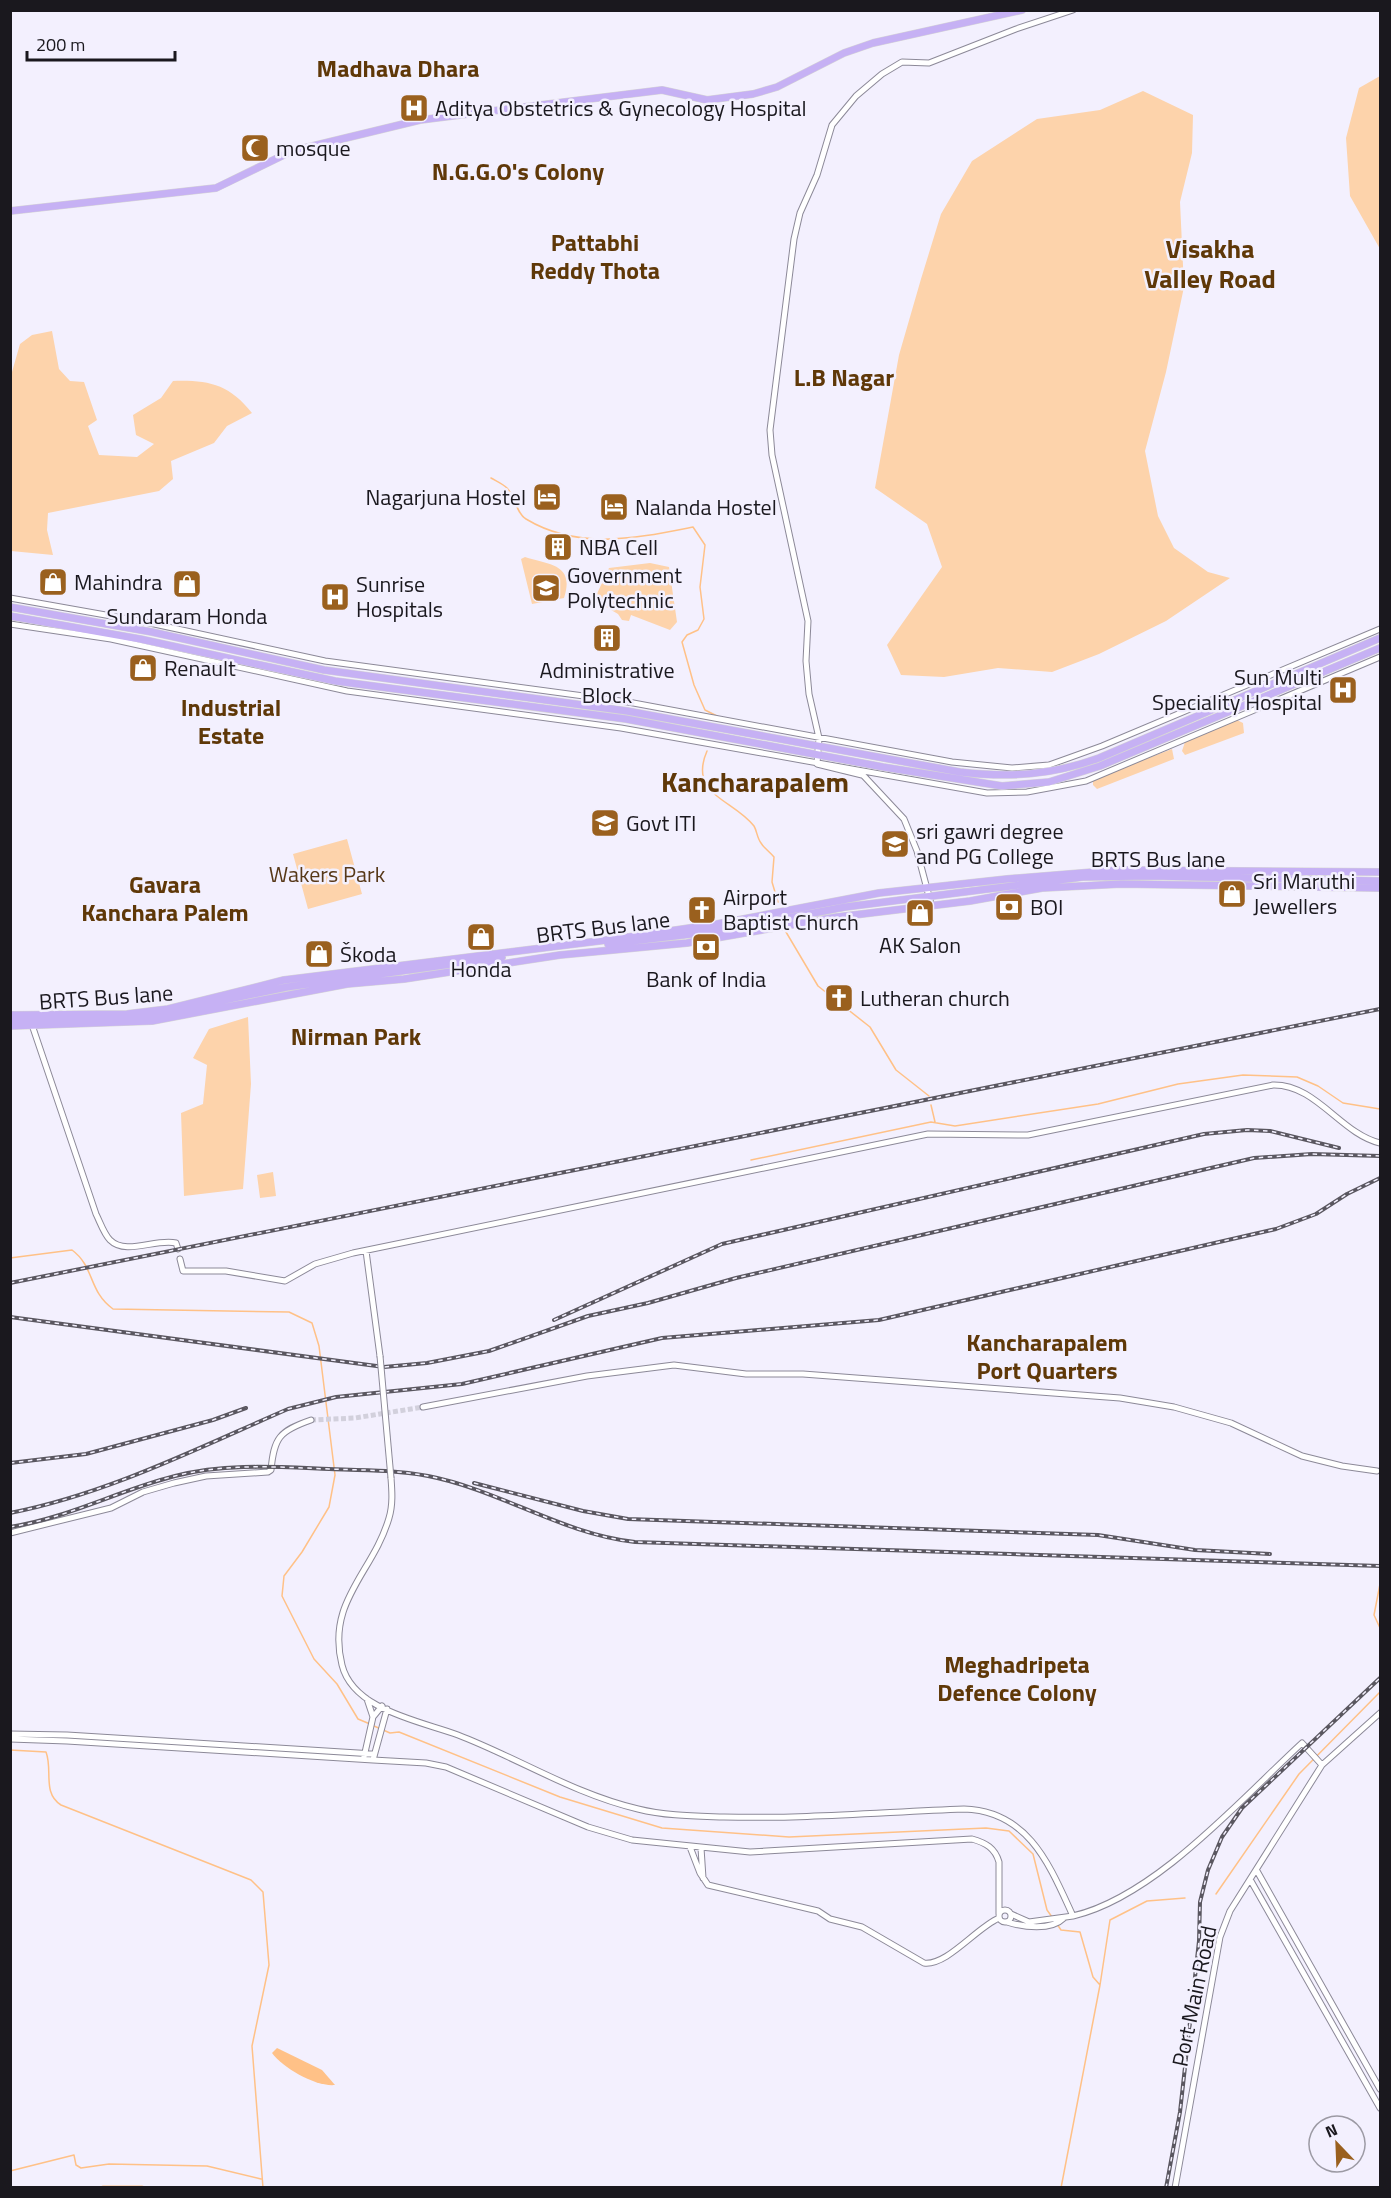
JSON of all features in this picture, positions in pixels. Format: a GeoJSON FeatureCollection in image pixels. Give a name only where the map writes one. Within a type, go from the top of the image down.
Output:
{"type":"FeatureCollection","features":[{"type":"Feature","properties":{"kind":"main road"},"geometry":{"type":"LineString","coordinates":[[10,211],[216,188],[292,151],[420,120],[662,90],[707,100],[753,94],[777,87],[844,53],[873,42],[1022,10]]}},
{"type":"Feature","properties":{"kind":"main road"},"geometry":{"type":"LineString","coordinates":[[10,607],[130,628],[324,670],[627,711],[819,742],[989,776],[1027,776],[1066,770],[1380,638]]}},
{"type":"Feature","properties":{"kind":"main road"},"geometry":{"type":"LineString","coordinates":[[10,616],[140,639],[334,681],[625,719],[818,758],[989,785],[1049,782],[1100,766],[1380,648]]}},
{"type":"Feature","properties":{"kind":"main road"},"geometry":{"type":"LineString","coordinates":[[531,707],[532,699]]}},
{"type":"Feature","properties":{"kind":"main road"},"geometry":{"type":"LineString","coordinates":[[10,1026],[31,1020],[168,1009],[284,980],[615,939],[717,924],[879,893],[928,892],[1119,870],[1380,872]]}},
{"type":"Feature","properties":{"kind":"main road","name":"BRTS Bus lane"},"geometry":{"type":"LineString","coordinates":[[928,892],[1114,876],[1380,881]]}},
{"type":"Feature","properties":{"kind":"main road"},"geometry":{"type":"LineString","coordinates":[[10,1015],[31,1020],[152,1022],[347,984],[560,955],[687,943],[828,918],[1079,885],[1380,888]]}},
{"type":"Feature","properties":{"kind":"main road","name":"BRTS Bus lane"},"geometry":{"type":"LineString","coordinates":[[10,1020],[31,1020]]}},
{"type":"Feature","properties":{"kind":"street"},"geometry":{"type":"LineString","coordinates":[[818,758],[819,742],[806,661],[808,621],[772,455],[770,430],[794,239],[800,213],[819,167],[832,125],[856,96],[882,74],[902,62],[929,63],[1016,29],[1073,10]]}},
{"type":"Feature","properties":{"kind":"street"},"geometry":{"type":"LineString","coordinates":[[10,598],[145,622],[325,661],[627,702],[819,742],[989,768],[1049,765],[1109,743],[1380,630]]}},
{"type":"Feature","properties":{"kind":"street"},"geometry":{"type":"LineString","coordinates":[[10,624],[111,639],[347,691],[621,728],[818,758],[861,772],[987,793],[1027,792],[1086,781],[1380,657]]}},
{"type":"Feature","properties":{"kind":"street"},"geometry":{"type":"LineString","coordinates":[[861,772],[904,819],[932,904]]}},
{"type":"Feature","properties":{"kind":"street"},"geometry":{"type":"LineString","coordinates":[[31,1020],[96,1214],[110,1240],[125,1247],[166,1241],[176,1243],[178,1249]]}},
{"type":"Feature","properties":{"kind":"street"},"geometry":{"type":"LineString","coordinates":[[180,1259],[183,1271],[226,1271],[285,1281],[315,1264],[366,1251],[928,1134],[1029,1135],[1273,1085],[1291,1087],[1334,1114],[1355,1134],[1380,1143]]}},
{"type":"Feature","properties":{"kind":"street"},"geometry":{"type":"LineString","coordinates":[[366,1251],[380,1356],[392,1501],[389,1518],[347,1598],[338,1628],[347,1679],[366,1698],[460,1736],[551,1777],[641,1810],[685,1816],[788,1819],[964,1809],[988,1813],[1022,1830],[1039,1848],[1073,1916]]}},
{"type":"Feature","properties":{"kind":"street"},"geometry":{"type":"LineString","coordinates":[[423,1407],[587,1377],[674,1365],[746,1374],[803,1374],[1120,1398],[1174,1407],[1231,1423],[1302,1456],[1342,1466],[1377,1471]]}},
{"type":"Feature","properties":{"kind":"street"},"geometry":{"type":"LineString","coordinates":[[10,1533],[111,1508],[143,1492],[174,1482],[206,1476],[268,1472],[271,1470],[276,1440],[286,1431],[311,1420]]}},
{"type":"Feature","properties":{"kind":"street"},"geometry":{"type":"LineString","coordinates":[[366,1698],[373,1719]]}},
{"type":"Feature","properties":{"kind":"street"},"geometry":{"type":"LineString","coordinates":[[364,1756],[373,1719],[384,1707]]}},
{"type":"Feature","properties":{"kind":"street"},"geometry":{"type":"LineString","coordinates":[[373,1757],[383,1721],[384,1707]]}},
{"type":"Feature","properties":{"kind":"street","name":"Port Main Road"},"geometry":{"type":"LineString","coordinates":[[1175,2187],[1214,1961],[1230,1911],[1322,1765],[1380,1713]]}},
{"type":"Feature","properties":{"kind":"street"},"geometry":{"type":"LineString","coordinates":[[10,1734],[67,1735],[364,1756],[436,1764],[596,1830],[632,1840],[701,1848],[771,1851],[972,1839],[986,1844],[997,1854],[999,1916]]}},
{"type":"Feature","properties":{"kind":"street"},"geometry":{"type":"LineString","coordinates":[[10,1740],[67,1740],[364,1756]]}},
{"type":"Feature","properties":{"kind":"street"},"geometry":{"type":"LineString","coordinates":[[999,1916],[1007,1922],[1022,1926],[1045,1923],[1108,1905],[1151,1880],[1302,1743],[1322,1765]]}},
{"type":"Feature","properties":{"kind":"street"},"geometry":{"type":"LineString","coordinates":[[690,1846],[703,1878],[711,1886],[810,1908],[830,1919],[862,1927],[924,1963],[941,1960],[984,1925],[999,1916],[1002,1911],[1029,1922],[1045,1923]]}},
{"type":"Feature","properties":{"kind":"street"},"geometry":{"type":"LineString","coordinates":[[701,1848],[703,1878]]}},
{"type":"Feature","properties":{"kind":"street"},"geometry":{"type":"LineString","coordinates":[[1257,1871],[1380,2089]]}},
{"type":"Feature","properties":{"kind":"street"},"geometry":{"type":"LineString","coordinates":[[1251,1881],[1380,2108]]}},
{"type":"Feature","properties":{"kind":"street"},"geometry":{"type":"LineString","coordinates":[[1000,1895],[1009,1912],[1007,1922]]}},
{"type":"Feature","properties":{"kind":"street"},"geometry":{"type":"LineString","coordinates":[[1269,1912],[1277,1907]]}},
{"type":"Feature","properties":{"kind":"street"},"geometry":{"type":"LineString","coordinates":[[1308,1980],[1316,1976]]}},
{"type":"Feature","properties":{"kind":"street"},"geometry":{"type":"LineString","coordinates":[[1318,1997],[1325,1993]]}},
{"type":"Feature","properties":{"kind":"street"},"geometry":{"type":"LineString","coordinates":[[1342,2040],[1349,2036]]}},
{"type":"Feature","properties":{"kind":"street"},"geometry":{"type":"LineString","coordinates":[[1350,2054],[1358,2049]]}},
{"type":"Feature","properties":{"kind":"green space"},"geometry":{"type":"Polygon","coordinates":[[[1380,76],[1380,249],[1350,196],[1346,138],[1359,88],[1380,76]]]}},
{"type":"Feature","properties":{"kind":"green space"},"geometry":{"type":"Polygon","coordinates":[[[1143,91],[1193,115],[1192,153],[1180,202],[1184,287],[1166,372],[1145,451],[1158,516],[1174,548],[1208,572],[1230,578],[1166,621],[1099,654],[1052,672],[998,668],[944,677],[901,675],[887,645],[942,567],[927,524],[875,488],[899,355],[941,214],[972,161],[1037,119],[1100,110],[1143,91]]]}},
{"type":"Feature","properties":{"kind":"green space"},"geometry":{"type":"Polygon","coordinates":[[[52,331],[59,369],[70,381],[84,382],[97,420],[88,426],[99,455],[137,457],[154,444],[136,435],[133,415],[161,398],[173,381],[207,383],[217,386],[235,396],[252,413],[227,426],[214,443],[171,461],[173,479],[159,491],[48,513],[47,530],[53,555],[11,551],[10,379],[20,344],[32,335],[52,331]]]}},
{"type":"Feature","properties":{"kind":"green space"},"geometry":{"type":"Polygon","coordinates":[[[525,557],[551,565],[563,572],[567,587],[564,598],[532,604],[521,559],[525,557]]]}},
{"type":"Feature","properties":{"kind":"green space"},"geometry":{"type":"Polygon","coordinates":[[[650,563],[669,567],[677,622],[670,630],[631,615],[629,621],[622,620],[618,614],[594,600],[609,568],[650,563]]]}},
{"type":"Feature","properties":{"kind":"green space"},"geometry":{"type":"Polygon","coordinates":[[[1237,720],[1243,723],[1244,733],[1185,755],[1182,751],[1185,742],[1237,720]]]}},
{"type":"Feature","properties":{"kind":"green space"},"geometry":{"type":"Polygon","coordinates":[[[1172,749],[1174,759],[1097,789],[1093,785],[1093,779],[1172,749]]]}},
{"type":"Feature","properties":{"kind":"green space","name":"Wakers Park"},"geometry":{"type":"Polygon","coordinates":[[[347,839],[362,894],[308,909],[293,854],[347,839]]]}},
{"type":"Feature","properties":{"kind":"green space"},"geometry":{"type":"Polygon","coordinates":[[[248,1017],[251,1084],[243,1189],[184,1196],[181,1113],[203,1104],[207,1065],[193,1058],[209,1029],[248,1017]]]}},
{"type":"Feature","properties":{"kind":"green space"},"geometry":{"type":"Polygon","coordinates":[[[273,1172],[276,1196],[260,1198],[257,1175],[273,1172]]]}},
{"type":"Feature","properties":{"kind":"shaded area"},"geometry":{"type":"Polygon","coordinates":[[[277,2048],[322,2070],[335,2085],[310,2080],[284,2065],[272,2053],[277,2048]]]}},
{"type":"Feature","properties":{"kind":"waterway"},"geometry":{"type":"LineString","coordinates":[[491,478],[507,488],[520,513],[526,519],[546,529],[567,535],[587,538],[630,538],[693,527],[705,545],[700,587],[704,619],[698,630],[687,635],[682,642],[694,685],[705,710],[717,716]]}},
{"type":"Feature","properties":{"kind":"waterway"},"geometry":{"type":"LineString","coordinates":[[707,751],[703,777],[708,787],[754,826],[760,841],[774,857],[772,882],[778,902]]}},
{"type":"Feature","properties":{"kind":"waterway"},"geometry":{"type":"LineString","coordinates":[[786,932],[818,986],[870,1027],[896,1070],[929,1096]]}},
{"type":"Feature","properties":{"kind":"waterway"},"geometry":{"type":"LineString","coordinates":[[751,1160],[931,1122],[955,1126],[1098,1104],[1178,1084],[1243,1075],[1297,1077],[1318,1086],[1343,1103],[1380,1109]]}},
{"type":"Feature","properties":{"kind":"waterway"},"geometry":{"type":"LineString","coordinates":[[931,1105],[935,1122]]}},
{"type":"Feature","properties":{"kind":"waterway"},"geometry":{"type":"LineString","coordinates":[[10,1258],[72,1250],[85,1264],[99,1295],[113,1309],[289,1312],[312,1323],[319,1346],[335,1475],[329,1507],[302,1552],[284,1576],[282,1596],[314,1659],[337,1684],[358,1719],[370,1724]]}},
{"type":"Feature","properties":{"kind":"waterway"},"geometry":{"type":"LineString","coordinates":[[1380,1584],[1374,1615],[1380,1628]]}},
{"type":"Feature","properties":{"kind":"waterway"},"geometry":{"type":"LineString","coordinates":[[1216,1894],[1299,1774],[1380,1692]]}},
{"type":"Feature","properties":{"kind":"waterway"},"geometry":{"type":"LineString","coordinates":[[374,1726],[390,1733],[399,1732],[560,1797],[662,1828],[789,1837],[986,1828],[1009,1831],[1033,1854],[1047,1910],[1052,1917]]}},
{"type":"Feature","properties":{"kind":"waterway"},"geometry":{"type":"LineString","coordinates":[[10,1750],[46,1752],[50,1788],[55,1800],[61,1805],[251,1880],[263,1892],[269,1965],[252,2046],[263,2188]]}},
{"type":"Feature","properties":{"kind":"waterway"},"geometry":{"type":"LineString","coordinates":[[1100,1985],[1110,1920],[1147,1901],[1185,1898]]}},
{"type":"Feature","properties":{"kind":"waterway"},"geometry":{"type":"LineString","coordinates":[[1057,1924],[1061,1930],[1080,1932],[1093,1977],[1100,1985],[1061,2188]]}},
{"type":"Feature","properties":{"kind":"waterway"},"geometry":{"type":"LineString","coordinates":[[10,2171],[74,2155],[76,2165],[81,2168],[109,2164],[207,2166],[261,2179]]}},
{"type":"Feature","properties":{"kind":"waterway"},"geometry":{"type":"LineString","coordinates":[[103,2188],[142,2188]]}},
{"type":"Feature","properties":{"kind":"tunnel"},"geometry":{"type":"LineString","coordinates":[[311,1420],[355,1418],[423,1407]]}},
{"type":"Feature","properties":{"kind":"railway"},"geometry":{"type":"LineString","coordinates":[[10,1283],[1380,1009]]}},
{"type":"Feature","properties":{"kind":"railway"},"geometry":{"type":"LineString","coordinates":[[554,1320],[722,1244],[1204,1134],[1247,1130],[1270,1131],[1339,1148]]}},
{"type":"Feature","properties":{"kind":"railway"},"geometry":{"type":"LineString","coordinates":[[10,1317],[384,1367],[427,1363],[489,1351],[588,1316],[648,1303],[736,1278],[1254,1158],[1312,1154],[1380,1156]]}},
{"type":"Feature","properties":{"kind":"railway"},"geometry":{"type":"LineString","coordinates":[[10,1513],[46,1505],[117,1482],[288,1409],[336,1397],[462,1384],[662,1338],[879,1320],[1276,1229],[1316,1214],[1347,1194],[1380,1178]]}},
{"type":"Feature","properties":{"kind":"railway"},"geometry":{"type":"LineString","coordinates":[[10,1463],[86,1454],[213,1420],[246,1408]]}},
{"type":"Feature","properties":{"kind":"railway"},"geometry":{"type":"LineString","coordinates":[[10,1527],[73,1511],[175,1476],[213,1469],[290,1467],[379,1471],[428,1476],[480,1491],[582,1530],[635,1542],[1380,1566]]}},
{"type":"Feature","properties":{"kind":"railway"},"geometry":{"type":"LineString","coordinates":[[474,1483],[583,1511],[628,1519],[1098,1535],[1195,1550],[1270,1554]]}},
{"type":"Feature","properties":{"kind":"railway"},"geometry":{"type":"LineString","coordinates":[[1166,2188],[1180,2112],[1199,1941],[1200,1902],[1208,1870],[1222,1837],[1242,1808],[1380,1678]]}},
{"type":"Feature","properties":{"kind":"place","name":"Aditya Obstetrics & Gynecology Hospital"},"geometry":{"type":"Point","coordinates":[414,108]}},
{"type":"Feature","properties":{"kind":"place","name":"mosque"},"geometry":{"type":"Point","coordinates":[255,148]}},
{"type":"Feature","properties":{"kind":"place","name":"Nagarjuna Hostel"},"geometry":{"type":"Point","coordinates":[547,497]}},
{"type":"Feature","properties":{"kind":"place","name":"Nalanda Hostel"},"geometry":{"type":"Point","coordinates":[614,507]}},
{"type":"Feature","properties":{"kind":"place","name":"NBA Cell"},"geometry":{"type":"Point","coordinates":[558,547]}},
{"type":"Feature","properties":{"kind":"place","name":"Mahindra"},"geometry":{"type":"Point","coordinates":[53,582]}},
{"type":"Feature","properties":{"kind":"place","name":"Sundaram Honda"},"geometry":{"type":"Point","coordinates":[187,584]}},
{"type":"Feature","properties":{"kind":"place","name":"Government Polytechnic"},"geometry":{"type":"Point","coordinates":[546,588]}},
{"type":"Feature","properties":{"kind":"place","name":"Sunrise Hospitals"},"geometry":{"type":"Point","coordinates":[335,597]}},
{"type":"Feature","properties":{"kind":"place","name":"Administrative Block"},"geometry":{"type":"Point","coordinates":[607,638]}},
{"type":"Feature","properties":{"kind":"place","name":"Renault"},"geometry":{"type":"Point","coordinates":[143,668]}},
{"type":"Feature","properties":{"kind":"place","name":"Sun Multi Speciality Hospital"},"geometry":{"type":"Point","coordinates":[1343,690]}},
{"type":"Feature","properties":{"kind":"place","name":"Govt ITI"},"geometry":{"type":"Point","coordinates":[605,823]}},
{"type":"Feature","properties":{"kind":"place","name":"sri gawri degree and PG College"},"geometry":{"type":"Point","coordinates":[895,844]}},
{"type":"Feature","properties":{"kind":"place","name":"Sri Maruthi Jewellers"},"geometry":{"type":"Point","coordinates":[1232,894]}},
{"type":"Feature","properties":{"kind":"place","name":"BOI"},"geometry":{"type":"Point","coordinates":[1009,907]}},
{"type":"Feature","properties":{"kind":"place","name":"Airport Baptist Church"},"geometry":{"type":"Point","coordinates":[702,910]}},
{"type":"Feature","properties":{"kind":"place","name":"AK Salon"},"geometry":{"type":"Point","coordinates":[920,913]}},
{"type":"Feature","properties":{"kind":"place","name":"Honda"},"geometry":{"type":"Point","coordinates":[481,937]}},
{"type":"Feature","properties":{"kind":"place","name":"Bank of India"},"geometry":{"type":"Point","coordinates":[706,947]}},
{"type":"Feature","properties":{"kind":"place","name":"Škoda"},"geometry":{"type":"Point","coordinates":[319,954]}},
{"type":"Feature","properties":{"kind":"place","name":"Lutheran church"},"geometry":{"type":"Point","coordinates":[839,998]}},
{"type":"Feature","properties":{"kind":"district","name":"Madhava Dhara"},"geometry":{"type":"Point","coordinates":[398,69]}},
{"type":"Feature","properties":{"kind":"district","name":"N.G.G.O's Colony"},"geometry":{"type":"Point","coordinates":[518,172]}},
{"type":"Feature","properties":{"kind":"district","name":"Pattabhi Reddy Thota"},"geometry":{"type":"Point","coordinates":[595,257]}},
{"type":"Feature","properties":{"kind":"district","name":"Visakha Valley Road"},"geometry":{"type":"Point","coordinates":[1210,264]}},
{"type":"Feature","properties":{"kind":"district","name":"L.B Nagar"},"geometry":{"type":"Point","coordinates":[844,378]}},
{"type":"Feature","properties":{"kind":"district","name":"Industrial Estate"},"geometry":{"type":"Point","coordinates":[231,722]}},
{"type":"Feature","properties":{"kind":"district","name":"Kancharapalem"},"geometry":{"type":"Point","coordinates":[755,782]}},
{"type":"Feature","properties":{"kind":"district","name":"Gavara Kanchara Palem"},"geometry":{"type":"Point","coordinates":[165,899]}},
{"type":"Feature","properties":{"kind":"district","name":"Nirman Park"},"geometry":{"type":"Point","coordinates":[356,1037]}},
{"type":"Feature","properties":{"kind":"district","name":"Kancharapalem Port Quarters"},"geometry":{"type":"Point","coordinates":[1047,1357]}},
{"type":"Feature","properties":{"kind":"district","name":"Meghadripeta Defence Colony"},"geometry":{"type":"Point","coordinates":[1017,1679]}}]}
